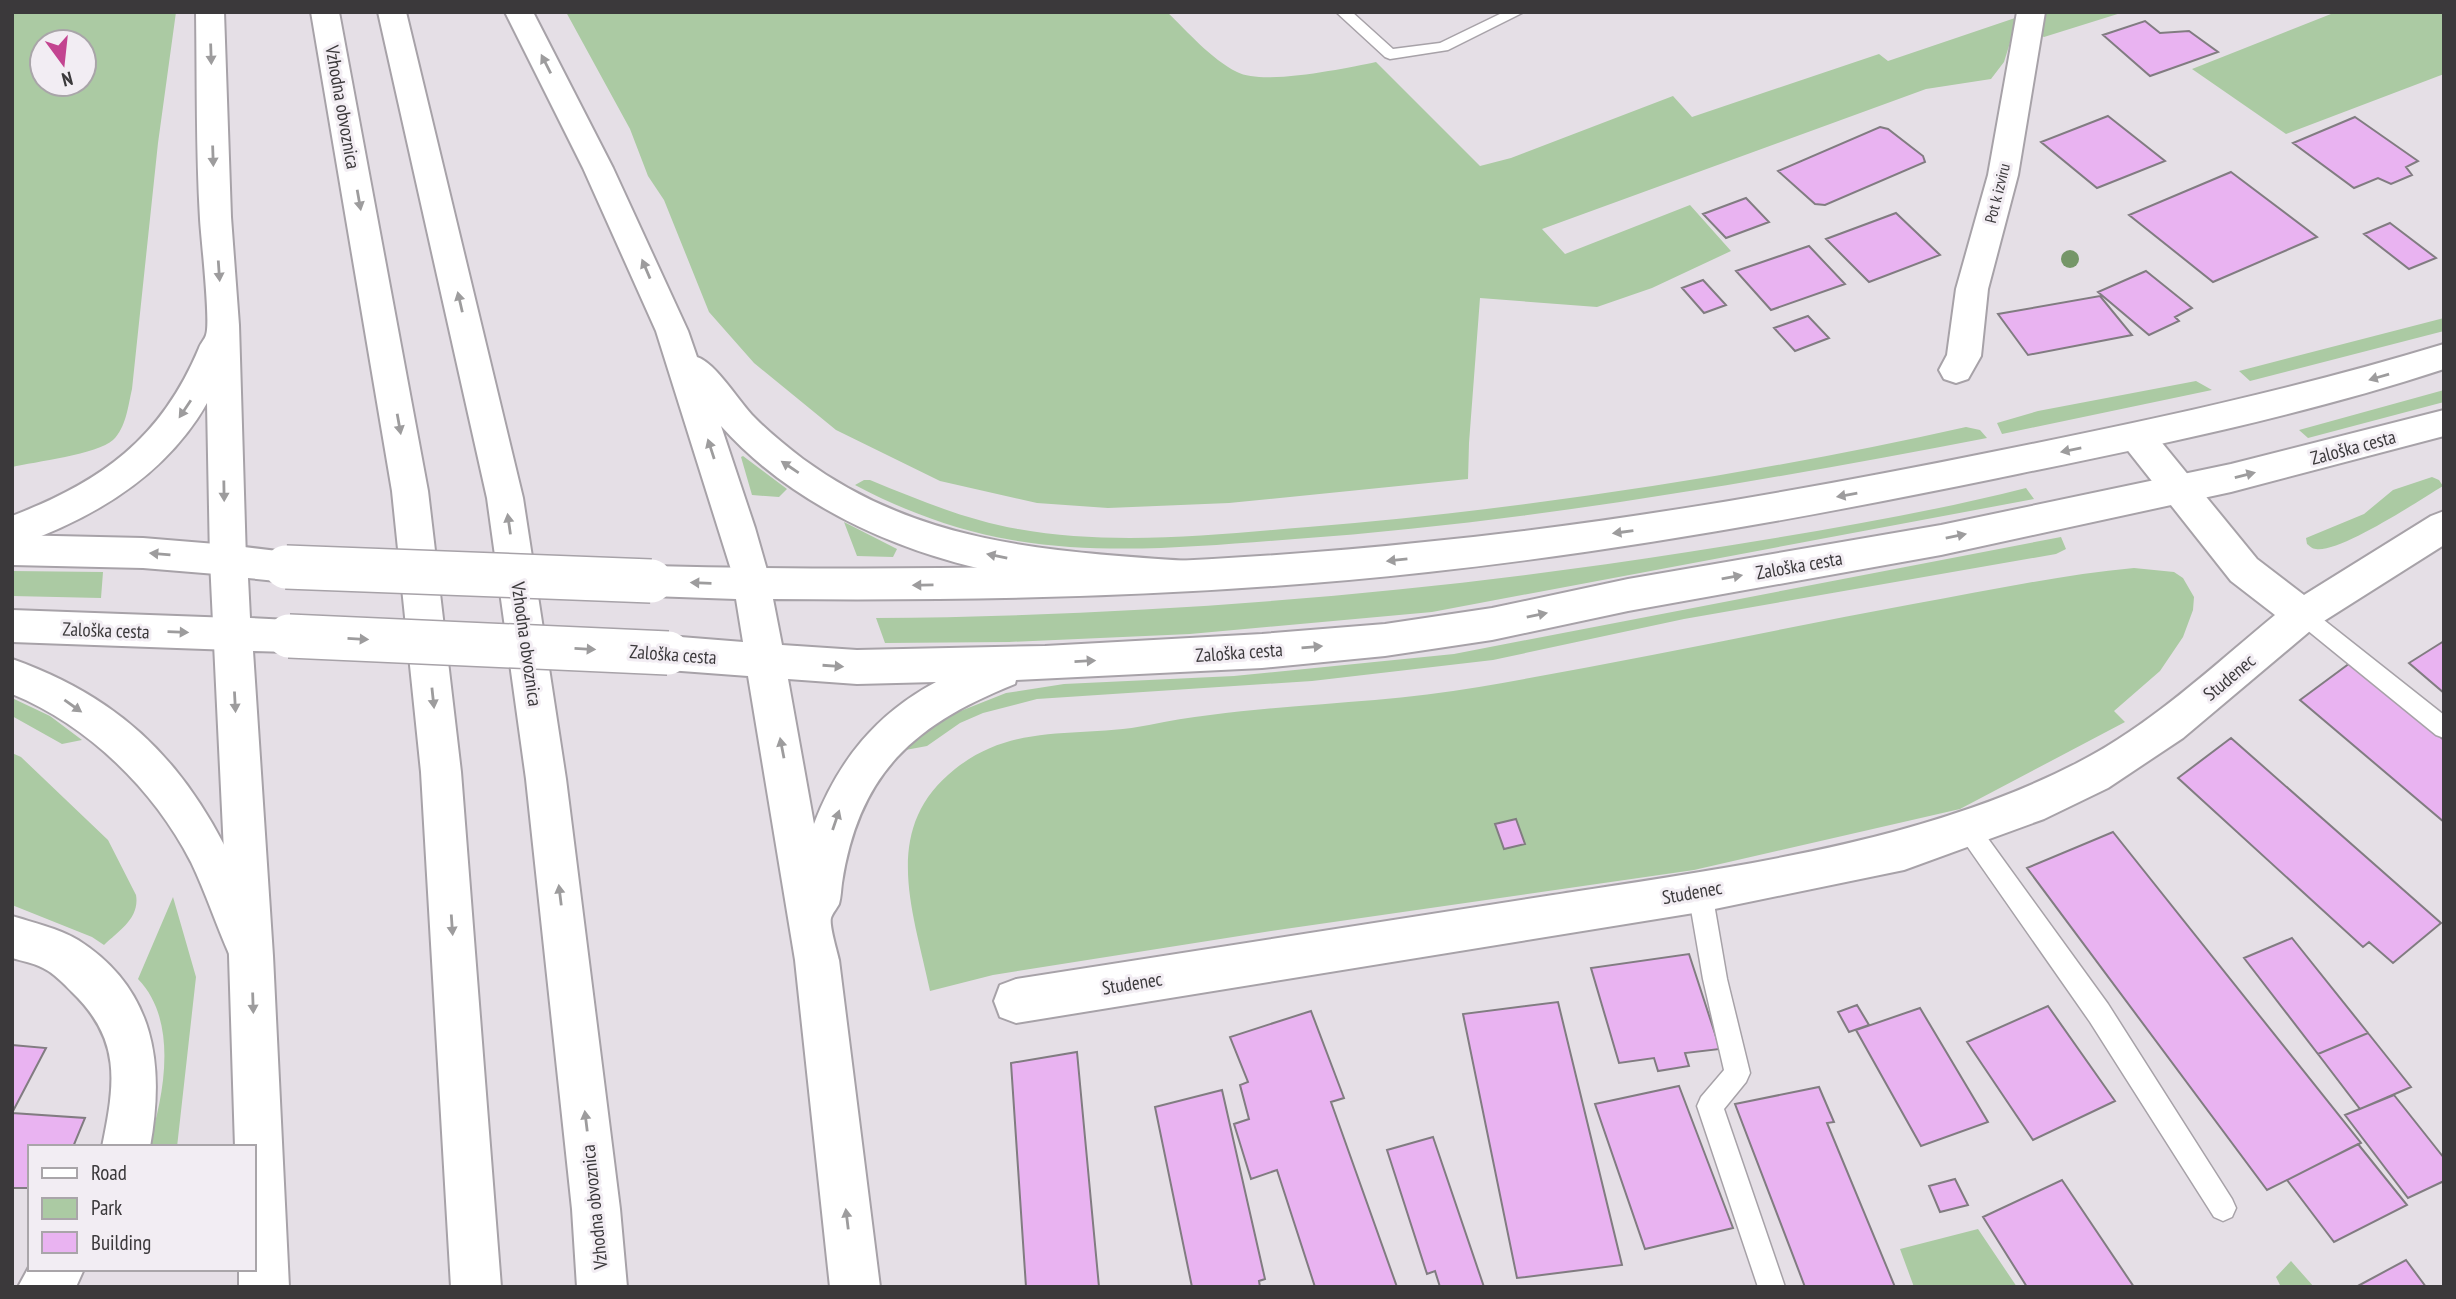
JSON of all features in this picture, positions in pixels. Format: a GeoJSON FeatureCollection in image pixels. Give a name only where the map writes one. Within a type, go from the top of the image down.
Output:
{"type":"FeatureCollection","features":[{"type":"Feature","properties":{"kind":"main road"},"geometry":{"type":"LineString","coordinates":[[210,12],[215,217],[223,325],[225,509],[251,956],[264,1287]]}},
{"type":"Feature","properties":{"kind":"main road","name":"Vzhodna obvoznica"},"geometry":{"type":"LineString","coordinates":[[325,12],[410,491],[441,772],[477,1287]]}},
{"type":"Feature","properties":{"kind":"main road","name":"Vzhodna obvoznica"},"geometry":{"type":"LineString","coordinates":[[392,12],[505,498],[548,792],[596,1209],[602,1287]]}},
{"type":"Feature","properties":{"kind":"main road"},"geometry":{"type":"LineString","coordinates":[[519,12],[603,179],[672,331],[690,363],[728,412],[775,457],[831,494],[911,530],[973,551],[1032,562],[1187,576]]}},
{"type":"Feature","properties":{"kind":"main road","name":"Pot k izviru"},"geometry":{"type":"LineString","coordinates":[[1956,370],[1964,356],[1972,289],[2003,175],[2031,12]]}},
{"type":"Feature","properties":{"kind":"main road"},"geometry":{"type":"LineString","coordinates":[[12,532],[59,513],[109,487],[148,456],[169,433],[195,396],[210,365],[223,325]]}},
{"type":"Feature","properties":{"kind":"main road"},"geometry":{"type":"LineString","coordinates":[[672,331],[737,528],[752,584],[817,960],[855,1287]]}},
{"type":"Feature","properties":{"kind":"main road"},"geometry":{"type":"LineString","coordinates":[[12,551],[143,552],[286,567],[752,584],[1045,583],[1187,576],[1387,561],[1535,545],[1714,518],[1891,487],[2284,404],[2444,356]]}},
{"type":"Feature","properties":{"kind":"main road","name":"Zaloška cesta"},"geometry":{"type":"LineString","coordinates":[[12,626],[668,653],[857,667],[1045,663],[1347,644],[1492,624],[1628,595],[1941,540],[2178,489],[2444,423]]}},
{"type":"Feature","properties":{"kind":"main road"},"geometry":{"type":"LineString","coordinates":[[2137,437],[2244,570],[2303,615]]}},
{"type":"Feature","properties":{"kind":"main road","name":"Studenec"},"geometry":{"type":"LineString","coordinates":[[1016,1001],[1700,891],[1904,850],[1968,829],[2029,806],[2094,775],[2169,726],[2303,615],[2444,526]]}},
{"type":"Feature","properties":{"kind":"main road"},"geometry":{"type":"LineString","coordinates":[[817,960],[818,899],[825,856],[841,806],[854,779],[872,752],[913,718],[954,691],[1008,670],[1045,663]]}},
{"type":"Feature","properties":{"kind":"main road"},"geometry":{"type":"LineString","coordinates":[[12,676],[61,698],[108,732],[169,794],[197,833],[223,885],[251,956]]}},
{"type":"Feature","properties":{"kind":"main road"},"geometry":{"type":"LineString","coordinates":[[12,937],[60,953],[101,986],[127,1027],[137,1075],[135,1106],[126,1145]]}},
{"type":"Feature","properties":{"kind":"main road"},"geometry":{"type":"LineString","coordinates":[[43,1287],[57,1271]]}},
{"type":"Feature","properties":{"kind":"lane"},"geometry":{"type":"LineString","coordinates":[[1343,12],[1390,54],[1443,47],[1517,12]]}},
{"type":"Feature","properties":{"kind":"lane"},"geometry":{"type":"LineString","coordinates":[[2303,615],[2444,728]]}},
{"type":"Feature","properties":{"kind":"lane"},"geometry":{"type":"LineString","coordinates":[[1968,829],[2099,1013],[2223,1208]]}},
{"type":"Feature","properties":{"kind":"lane"},"geometry":{"type":"LineString","coordinates":[[1700,891],[1715,979],[1737,1073],[1710,1106],[1772,1287]]}},
{"type":"Feature","properties":{"kind":"green space"},"geometry":{"type":"Polygon","coordinates":[[[12,12],[176,12],[158,143],[128,409],[124,423],[113,440],[94,449],[12,467],[12,12]]]}},
{"type":"Feature","properties":{"kind":"green space"},"geometry":{"type":"Polygon","coordinates":[[[566,12],[1167,12],[1218,60],[1249,76],[1285,77],[1376,62],[1480,166],[1511,158],[1673,96],[1692,117],[1879,54],[1888,61],[2018,17],[2004,62],[1991,79],[1926,89],[1542,229],[1565,254],[1690,205],[1731,251],[1652,288],[1597,307],[1480,298],[1468,479],[1229,503],[1108,508],[1037,503],[940,481],[836,430],[754,363],[709,312],[664,200],[648,176],[630,129],[566,12]]]}},
{"type":"Feature","properties":{"kind":"green space"},"geometry":{"type":"Polygon","coordinates":[[[2043,12],[2124,12],[2044,37],[2037,34],[2043,12]]]}},
{"type":"Feature","properties":{"kind":"green space"},"geometry":{"type":"Polygon","coordinates":[[[2336,12],[2444,12],[2444,74],[2286,134],[2192,69],[2336,12]]]}},
{"type":"Feature","properties":{"kind":"green space"},"geometry":{"type":"Polygon","coordinates":[[[2444,318],[2444,331],[2250,381],[2239,371],[2444,318]]]}},
{"type":"Feature","properties":{"kind":"green space"},"geometry":{"type":"Polygon","coordinates":[[[2196,381],[2212,390],[2002,434],[1997,423],[2038,411],[2196,381]]]}},
{"type":"Feature","properties":{"kind":"green space"},"geometry":{"type":"Polygon","coordinates":[[[2444,390],[2444,402],[2308,438],[2299,430],[2444,390]]]}},
{"type":"Feature","properties":{"kind":"green space"},"geometry":{"type":"Polygon","coordinates":[[[1966,427],[1980,430],[1987,438],[1729,485],[1556,511],[1382,532],[1189,547],[1083,548],[1012,540],[932,519],[855,485],[870,480],[961,515],[1018,529],[1090,537],[1200,536],[1391,520],[1556,500],[1721,475],[1966,427]]]}},
{"type":"Feature","properties":{"kind":"green space"},"geometry":{"type":"Polygon","coordinates":[[[741,457],[787,489],[779,497],[752,495],[741,457]]]}},
{"type":"Feature","properties":{"kind":"green space"},"geometry":{"type":"Polygon","coordinates":[[[2432,477],[2439,480],[2443,486],[2361,535],[2327,548],[2315,549],[2307,544],[2306,538],[2364,514],[2393,490],[2432,477]]]}},
{"type":"Feature","properties":{"kind":"green space"},"geometry":{"type":"Polygon","coordinates":[[[2026,488],[2034,499],[1432,612],[1190,634],[1009,642],[885,643],[876,618],[1080,613],[1182,607],[1486,580],[1815,531],[1900,516],[2026,488]]]}},
{"type":"Feature","properties":{"kind":"green space"},"geometry":{"type":"Polygon","coordinates":[[[844,522],[897,549],[893,557],[857,556],[844,522]]]}},
{"type":"Feature","properties":{"kind":"green space"},"geometry":{"type":"Polygon","coordinates":[[[2061,537],[2066,549],[2056,554],[1684,619],[1493,660],[1312,681],[1037,699],[983,713],[960,723],[927,746],[900,751],[953,714],[1006,693],[1064,684],[1234,676],[1454,654],[2061,537]]]}},
{"type":"Feature","properties":{"kind":"green space"},"geometry":{"type":"Polygon","coordinates":[[[2134,568],[2174,572],[2183,578],[2194,597],[2193,610],[2183,637],[2160,671],[2114,711],[2125,722],[1960,809],[1694,870],[1271,931],[993,975],[930,991],[911,902],[909,845],[917,818],[931,793],[955,769],[978,754],[1001,744],[1049,734],[1123,729],[1231,712],[1397,698],[1479,687],[1995,589],[2134,568]]]}},
{"type":"Feature","properties":{"kind":"green space"},"geometry":{"type":"Polygon","coordinates":[[[12,571],[103,572],[101,598],[12,596],[12,571]]]}},
{"type":"Feature","properties":{"kind":"green space"},"geometry":{"type":"Polygon","coordinates":[[[12,698],[50,716],[82,740],[62,744],[12,716],[12,698]]]}},
{"type":"Feature","properties":{"kind":"green space"},"geometry":{"type":"Polygon","coordinates":[[[12,753],[21,757],[108,840],[136,895],[132,917],[104,945],[92,937],[12,905],[12,753]]]}},
{"type":"Feature","properties":{"kind":"green space"},"geometry":{"type":"Polygon","coordinates":[[[173,897],[196,977],[177,1145],[149,1145],[163,1083],[163,1037],[151,996],[138,979],[173,897]]]}},
{"type":"Feature","properties":{"kind":"green space"},"geometry":{"type":"Polygon","coordinates":[[[1978,1229],[2017,1287],[1914,1287],[1900,1249],[1978,1229]]]}},
{"type":"Feature","properties":{"kind":"green space"},"geometry":{"type":"Polygon","coordinates":[[[2291,1261],[2314,1287],[2281,1287],[2276,1277],[2291,1261]]]}},
{"type":"Feature","properties":{"kind":"building"},"geometry":{"type":"Polygon","coordinates":[[[2145,21],[2160,33],[2189,31],[2218,52],[2150,76],[2103,35],[2145,21]]]}},
{"type":"Feature","properties":{"kind":"building"},"geometry":{"type":"Polygon","coordinates":[[[2108,116],[2165,161],[2097,188],[2041,142],[2108,116]]]}},
{"type":"Feature","properties":{"kind":"building"},"geometry":{"type":"Polygon","coordinates":[[[2355,117],[2418,161],[2406,167],[2412,175],[2391,184],[2378,178],[2354,188],[2293,143],[2355,117]]]}},
{"type":"Feature","properties":{"kind":"building"},"geometry":{"type":"Polygon","coordinates":[[[1880,127],[1888,129],[1923,156],[1925,162],[1825,205],[1815,204],[1778,171],[1880,127]]]}},
{"type":"Feature","properties":{"kind":"building"},"geometry":{"type":"Polygon","coordinates":[[[2231,172],[2317,237],[2213,282],[2129,215],[2231,172]]]}},
{"type":"Feature","properties":{"kind":"building"},"geometry":{"type":"Polygon","coordinates":[[[1746,198],[1769,222],[1726,238],[1703,214],[1746,198]]]}},
{"type":"Feature","properties":{"kind":"building"},"geometry":{"type":"Polygon","coordinates":[[[1896,213],[1940,255],[1869,282],[1826,239],[1896,213]]]}},
{"type":"Feature","properties":{"kind":"building"},"geometry":{"type":"Polygon","coordinates":[[[2390,223],[2436,258],[2409,269],[2364,234],[2390,223]]]}},
{"type":"Feature","properties":{"kind":"building"},"geometry":{"type":"Polygon","coordinates":[[[1809,246],[1845,284],[1771,310],[1736,271],[1809,246]]]}},
{"type":"Feature","properties":{"kind":"building"},"geometry":{"type":"Polygon","coordinates":[[[2146,271],[2192,308],[2175,317],[2179,321],[2149,335],[2098,292],[2146,271]]]}},
{"type":"Feature","properties":{"kind":"building"},"geometry":{"type":"Polygon","coordinates":[[[1703,280],[1726,305],[1704,313],[1682,288],[1703,280]]]}},
{"type":"Feature","properties":{"kind":"building"},"geometry":{"type":"Polygon","coordinates":[[[2100,296],[2132,335],[2028,355],[1998,314],[2100,296]]]}},
{"type":"Feature","properties":{"kind":"building"},"geometry":{"type":"Polygon","coordinates":[[[1808,316],[1829,338],[1795,351],[1774,328],[1808,316]]]}},
{"type":"Feature","properties":{"kind":"building"},"geometry":{"type":"Polygon","coordinates":[[[2444,641],[2444,693],[2409,663],[2444,641]]]}},
{"type":"Feature","properties":{"kind":"building"},"geometry":{"type":"Polygon","coordinates":[[[2350,663],[2444,740],[2444,822],[2300,700],[2350,663]]]}},
{"type":"Feature","properties":{"kind":"building"},"geometry":{"type":"Polygon","coordinates":[[[2231,738],[2441,923],[2393,963],[2369,942],[2363,947],[2178,778],[2231,738]]]}},
{"type":"Feature","properties":{"kind":"building"},"geometry":{"type":"Polygon","coordinates":[[[1516,819],[1525,844],[1504,849],[1495,824],[1516,819]]]}},
{"type":"Feature","properties":{"kind":"building"},"geometry":{"type":"Polygon","coordinates":[[[2113,832],[2361,1143],[2267,1190],[2027,868],[2113,832]]]}},
{"type":"Feature","properties":{"kind":"building"},"geometry":{"type":"Polygon","coordinates":[[[2292,938],[2368,1033],[2318,1054],[2244,958],[2292,938]]]}},
{"type":"Feature","properties":{"kind":"building"},"geometry":{"type":"Polygon","coordinates":[[[1689,954],[1720,1049],[1685,1053],[1689,1066],[1658,1071],[1654,1058],[1619,1063],[1591,968],[1689,954]]]}},
{"type":"Feature","properties":{"kind":"building"},"geometry":{"type":"Polygon","coordinates":[[[1558,1002],[1622,1265],[1517,1278],[1463,1014],[1558,1002]]]}},
{"type":"Feature","properties":{"kind":"building"},"geometry":{"type":"Polygon","coordinates":[[[1857,1005],[1869,1025],[1849,1032],[1838,1012],[1857,1005]]]}},
{"type":"Feature","properties":{"kind":"building"},"geometry":{"type":"Polygon","coordinates":[[[2048,1006],[2115,1101],[2033,1140],[1967,1042],[2048,1006]]]}},
{"type":"Feature","properties":{"kind":"building"},"geometry":{"type":"Polygon","coordinates":[[[1920,1008],[1988,1122],[1921,1146],[1856,1030],[1920,1008]]]}},
{"type":"Feature","properties":{"kind":"building"},"geometry":{"type":"Polygon","coordinates":[[[1311,1011],[1344,1098],[1331,1102],[1397,1287],[1315,1287],[1277,1170],[1251,1179],[1234,1124],[1249,1119],[1240,1085],[1248,1082],[1230,1037],[1311,1011]]]}},
{"type":"Feature","properties":{"kind":"building"},"geometry":{"type":"Polygon","coordinates":[[[2368,1033],[2411,1087],[2360,1109],[2318,1054],[2368,1033]]]}},
{"type":"Feature","properties":{"kind":"building"},"geometry":{"type":"Polygon","coordinates":[[[12,1045],[46,1048],[12,1113],[12,1045]]]}},
{"type":"Feature","properties":{"kind":"building"},"geometry":{"type":"Polygon","coordinates":[[[1077,1052],[1099,1287],[1026,1287],[1011,1063],[1077,1052]]]}},
{"type":"Feature","properties":{"kind":"building"},"geometry":{"type":"Polygon","coordinates":[[[1679,1086],[1733,1228],[1645,1249],[1595,1104],[1679,1086]]]}},
{"type":"Feature","properties":{"kind":"building"},"geometry":{"type":"Polygon","coordinates":[[[1819,1087],[1834,1122],[1827,1123],[1895,1287],[1805,1287],[1735,1104],[1819,1087]]]}},
{"type":"Feature","properties":{"kind":"building"},"geometry":{"type":"Polygon","coordinates":[[[1222,1090],[1265,1279],[1259,1281],[1260,1287],[1192,1287],[1155,1107],[1222,1090]]]}},
{"type":"Feature","properties":{"kind":"building"},"geometry":{"type":"Polygon","coordinates":[[[2394,1095],[2444,1158],[2444,1181],[2408,1198],[2345,1115],[2394,1095]]]}},
{"type":"Feature","properties":{"kind":"building"},"geometry":{"type":"Polygon","coordinates":[[[12,1113],[85,1118],[74,1145],[28,1145],[28,1188],[12,1188],[12,1113]]]}},
{"type":"Feature","properties":{"kind":"building"},"geometry":{"type":"Polygon","coordinates":[[[1433,1137],[1484,1287],[1440,1287],[1435,1271],[1427,1274],[1387,1150],[1433,1137]]]}},
{"type":"Feature","properties":{"kind":"building"},"geometry":{"type":"Polygon","coordinates":[[[2358,1144],[2407,1205],[2334,1242],[2287,1180],[2358,1144]]]}},
{"type":"Feature","properties":{"kind":"building"},"geometry":{"type":"Polygon","coordinates":[[[1955,1179],[1968,1205],[1940,1212],[1929,1186],[1955,1179]]]}},
{"type":"Feature","properties":{"kind":"building"},"geometry":{"type":"Polygon","coordinates":[[[2062,1180],[2134,1287],[2027,1287],[1983,1217],[2062,1180]]]}},
{"type":"Feature","properties":{"kind":"building"},"geometry":{"type":"Polygon","coordinates":[[[2406,1260],[2426,1287],[2356,1287],[2406,1260]]]}}]}
